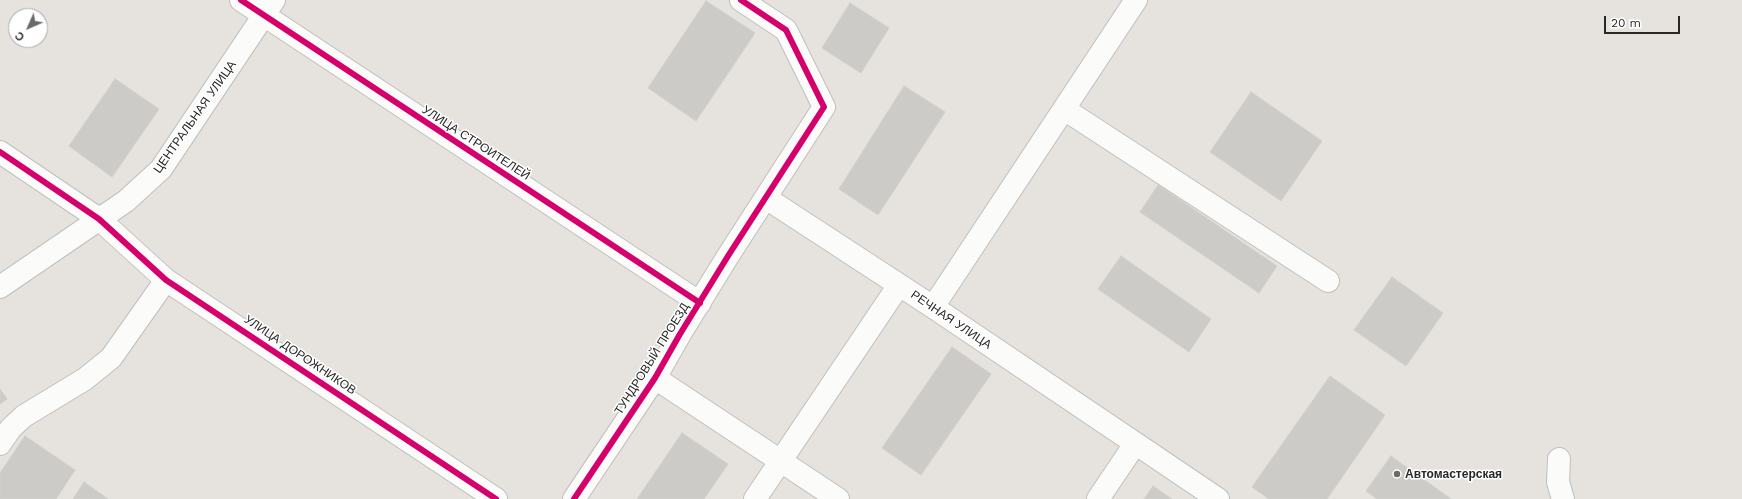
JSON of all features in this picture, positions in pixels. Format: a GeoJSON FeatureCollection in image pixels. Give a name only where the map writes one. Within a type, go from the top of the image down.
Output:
{"type":"FeatureCollection","features":[{"type":"Feature","properties":{"kind":"street","name":"УЛИЦА СТРОИТЕЛЕЙ"},"geometry":{"type":"LineString","coordinates":[[241,0],[269,8],[700,303]]}},
{"type":"Feature","properties":{"kind":"street","name":"ТУНДРОВЫЙ ПРОЕЗД"},"geometry":{"type":"LineString","coordinates":[[574,499],[655,378],[700,303],[824,107],[786,30],[741,0]]}},
{"type":"Feature","properties":{"kind":"street"},"geometry":{"type":"LineString","coordinates":[[933,307],[1136,0]]}},
{"type":"Feature","properties":{"kind":"street","name":"ЦЕНТРАЛЬНАЯ УЛИЦА"},"geometry":{"type":"LineString","coordinates":[[0,287],[126,201],[161,169],[269,8]]}},
{"type":"Feature","properties":{"kind":"street"},"geometry":{"type":"LineString","coordinates":[[1064,109],[1328,280]]}},
{"type":"Feature","properties":{"kind":"street","name":"УЛИЦА ДОРОЖНИКОВ"},"geometry":{"type":"LineString","coordinates":[[0,152],[100,219],[166,280],[472,492],[496,499]]}},
{"type":"Feature","properties":{"kind":"street","name":"РЕЧНАЯ УЛИЦА"},"geometry":{"type":"LineString","coordinates":[[766,198],[933,307],[1218,499]]}},
{"type":"Feature","properties":{"kind":"street"},"geometry":{"type":"LineString","coordinates":[[0,444],[11,428],[24,416],[85,379],[111,358],[166,280]]}},
{"type":"Feature","properties":{"kind":"street"},"geometry":{"type":"LineString","coordinates":[[755,499],[899,285]]}},
{"type":"Feature","properties":{"kind":"street"},"geometry":{"type":"LineString","coordinates":[[655,378],[838,499]]}},
{"type":"Feature","properties":{"kind":"street"},"geometry":{"type":"LineString","coordinates":[[1098,499],[1135,444]]}},
{"type":"Feature","properties":{"kind":"street"},"geometry":{"type":"LineString","coordinates":[[1559,459],[1558,482],[1563,499]]}},
{"type":"Feature","properties":{"kind":"building"},"geometry":{"type":"Polygon","coordinates":[[[706,1],[755,33],[696,121],[648,88],[706,1]]]}},
{"type":"Feature","properties":{"kind":"building"},"geometry":{"type":"Polygon","coordinates":[[[850,3],[889,28],[861,73],[822,48],[850,3]]]}},
{"type":"Feature","properties":{"kind":"building"},"geometry":{"type":"Polygon","coordinates":[[[115,79],[159,109],[112,177],[69,146],[115,79]]]}},
{"type":"Feature","properties":{"kind":"building"},"geometry":{"type":"Polygon","coordinates":[[[904,86],[945,112],[878,215],[839,189],[904,86]]]}},
{"type":"Feature","properties":{"kind":"building"},"geometry":{"type":"Polygon","coordinates":[[[1251,92],[1322,141],[1281,201],[1210,152],[1251,92]]]}},
{"type":"Feature","properties":{"kind":"building"},"geometry":{"type":"Polygon","coordinates":[[[1158,185],[1277,266],[1259,293],[1140,212],[1158,185]]]}},
{"type":"Feature","properties":{"kind":"building"},"geometry":{"type":"Polygon","coordinates":[[[1121,256],[1211,319],[1189,352],[1098,289],[1121,256]]]}},
{"type":"Feature","properties":{"kind":"building"},"geometry":{"type":"Polygon","coordinates":[[[1392,277],[1443,313],[1406,366],[1354,330],[1392,277]]]}},
{"type":"Feature","properties":{"kind":"building"},"geometry":{"type":"Polygon","coordinates":[[[952,347],[991,374],[921,475],[882,448],[952,347]]]}},
{"type":"Feature","properties":{"kind":"building"},"geometry":{"type":"Polygon","coordinates":[[[1330,376],[1385,415],[1327,499],[1269,499],[1252,487],[1330,376]]]}},
{"type":"Feature","properties":{"kind":"building"},"geometry":{"type":"Polygon","coordinates":[[[0,389],[7,399],[0,404],[0,389]]]}},
{"type":"Feature","properties":{"kind":"building"},"geometry":{"type":"Polygon","coordinates":[[[682,433],[728,464],[704,499],[637,499],[682,433]]]}},
{"type":"Feature","properties":{"kind":"building"},"geometry":{"type":"Polygon","coordinates":[[[25,436],[75,470],[56,499],[0,499],[0,473],[25,436]]]}},
{"type":"Feature","properties":{"kind":"building","name":"Автомастерская"},"geometry":{"type":"Polygon","coordinates":[[[1391,456],[1451,499],[1377,499],[1366,491],[1391,456]]]}},
{"type":"Feature","properties":{"kind":"building"},"geometry":{"type":"Polygon","coordinates":[[[84,482],[108,499],[73,499],[84,482]]]}},
{"type":"Feature","properties":{"kind":"building"},"geometry":{"type":"Polygon","coordinates":[[[1153,486],[1172,499],[1144,499],[1153,486]]]}},
{"type":"Feature","properties":{"kind":"cycle path"},"geometry":{"type":"LineString","coordinates":[[241,0],[700,303]]}},
{"type":"Feature","properties":{"kind":"cycle path"},"geometry":{"type":"LineString","coordinates":[[574,499],[655,378],[728,256],[824,107],[786,30],[741,0]]}},
{"type":"Feature","properties":{"kind":"cycle path"},"geometry":{"type":"LineString","coordinates":[[0,152],[99,219],[166,280],[496,499]]}},
{"type":"Feature","properties":{"kind":"place","name":"Автомастерская"},"geometry":{"type":"Point","coordinates":[1397,474]}}]}
